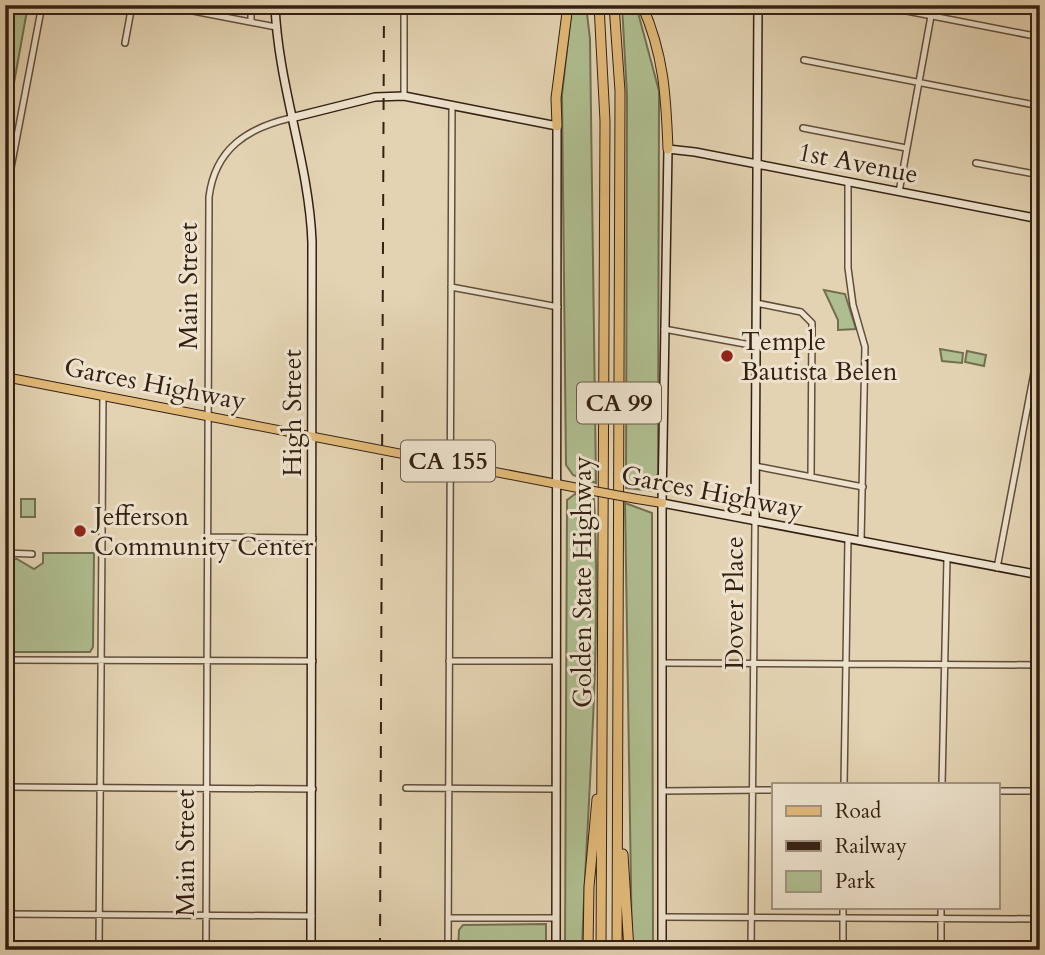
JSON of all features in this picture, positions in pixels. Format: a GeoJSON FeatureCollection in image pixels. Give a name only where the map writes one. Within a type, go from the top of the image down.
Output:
{"type":"FeatureCollection","features":[{"type":"Feature","properties":{"kind":"highway"},"geometry":{"type":"LineString","coordinates":[[557,126],[556,98],[568,5]]}},
{"type":"Feature","properties":{"kind":"highway","name":"Golden State Highway"},"geometry":{"type":"LineString","coordinates":[[599,5],[605,107],[601,950]]}},
{"type":"Feature","properties":{"kind":"highway","name":"Golden State Highway"},"geometry":{"type":"LineString","coordinates":[[614,5],[620,91],[617,950]]}},
{"type":"Feature","properties":{"kind":"highway"},"geometry":{"type":"LineString","coordinates":[[642,5],[654,37],[667,90],[668,149]]}},
{"type":"Feature","properties":{"kind":"highway"},"geometry":{"type":"LineString","coordinates":[[588,950],[589,887],[602,752]]}},
{"type":"Feature","properties":{"kind":"highway"},"geometry":{"type":"LineString","coordinates":[[619,801],[629,950]]}},
{"type":"Feature","properties":{"kind":"main road","name":"Garces Highway"},"geometry":{"type":"LineString","coordinates":[[5,377],[662,503]]}},
{"type":"Feature","properties":{"kind":"street"},"geometry":{"type":"LineString","coordinates":[[5,199],[42,5]]}},
{"type":"Feature","properties":{"kind":"street"},"geometry":{"type":"LineString","coordinates":[[125,43],[132,5]]}},
{"type":"Feature","properties":{"kind":"street"},"geometry":{"type":"LineString","coordinates":[[162,5],[276,27]]}},
{"type":"Feature","properties":{"kind":"street"},"geometry":{"type":"LineString","coordinates":[[251,5],[251,22]]}},
{"type":"Feature","properties":{"kind":"street","name":"High Street"},"geometry":{"type":"LineString","coordinates":[[275,5],[276,27],[312,230],[311,950]]}},
{"type":"Feature","properties":{"kind":"street"},"geometry":{"type":"LineString","coordinates":[[404,5],[404,96],[557,126],[556,950]]}},
{"type":"Feature","properties":{"kind":"street","name":"Dover Place"},"geometry":{"type":"LineString","coordinates":[[751,950],[758,5]]}},
{"type":"Feature","properties":{"kind":"street"},"geometry":{"type":"LineString","coordinates":[[876,5],[1040,37]]}},
{"type":"Feature","properties":{"kind":"street"},"geometry":{"type":"LineString","coordinates":[[898,192],[931,16]]}},
{"type":"Feature","properties":{"kind":"street"},"geometry":{"type":"LineString","coordinates":[[804,60],[1040,106]]}},
{"type":"Feature","properties":{"kind":"street","name":"Main Street"},"geometry":{"type":"LineString","coordinates":[[206,950],[209,212],[213,176],[226,151],[244,135],[263,125],[375,97],[404,96]]}},
{"type":"Feature","properties":{"kind":"street"},"geometry":{"type":"LineString","coordinates":[[448,950],[452,106]]}},
{"type":"Feature","properties":{"kind":"street"},"geometry":{"type":"LineString","coordinates":[[803,128],[906,148]]}},
{"type":"Feature","properties":{"kind":"street"},"geometry":{"type":"LineString","coordinates":[[662,950],[662,503],[668,149]]}},
{"type":"Feature","properties":{"kind":"street","name":"1st Avenue"},"geometry":{"type":"LineString","coordinates":[[668,149],[1040,219]]}},
{"type":"Feature","properties":{"kind":"street"},"geometry":{"type":"LineString","coordinates":[[976,163],[1040,175]]}},
{"type":"Feature","properties":{"kind":"street"},"geometry":{"type":"LineString","coordinates":[[848,182],[848,268],[853,305],[864,347],[861,541]]}},
{"type":"Feature","properties":{"kind":"street"},"geometry":{"type":"LineString","coordinates":[[451,287],[558,307]]}},
{"type":"Feature","properties":{"kind":"street"},"geometry":{"type":"LineString","coordinates":[[756,303],[801,312],[812,323],[811,477]]}},
{"type":"Feature","properties":{"kind":"street"},"geometry":{"type":"LineString","coordinates":[[664,329],[756,346]]}},
{"type":"Feature","properties":{"kind":"street"},"geometry":{"type":"LineString","coordinates":[[997,568],[1040,341]]}},
{"type":"Feature","properties":{"kind":"street"},"geometry":{"type":"LineString","coordinates":[[99,950],[103,395]]}},
{"type":"Feature","properties":{"kind":"street"},"geometry":{"type":"LineString","coordinates":[[755,466],[863,487]]}},
{"type":"Feature","properties":{"kind":"street","name":"Garces Highway"},"geometry":{"type":"LineString","coordinates":[[662,503],[1040,575]]}},
{"type":"Feature","properties":{"kind":"street"},"geometry":{"type":"LineString","coordinates":[[208,537],[313,538]]}},
{"type":"Feature","properties":{"kind":"street"},"geometry":{"type":"LineString","coordinates":[[844,783],[848,539]]}},
{"type":"Feature","properties":{"kind":"street"},"geometry":{"type":"LineString","coordinates":[[5,553],[32,554]]}},
{"type":"Feature","properties":{"kind":"street"},"geometry":{"type":"LineString","coordinates":[[942,783],[947,558]]}},
{"type":"Feature","properties":{"kind":"street"},"geometry":{"type":"LineString","coordinates":[[663,916],[1039,919],[1037,791],[1040,575]]}},
{"type":"Feature","properties":{"kind":"street"},"geometry":{"type":"LineString","coordinates":[[5,660],[313,661]]}},
{"type":"Feature","properties":{"kind":"street"},"geometry":{"type":"LineString","coordinates":[[449,661],[555,661]]}},
{"type":"Feature","properties":{"kind":"street"},"geometry":{"type":"LineString","coordinates":[[663,663],[1039,664]]}},
{"type":"Feature","properties":{"kind":"street"},"geometry":{"type":"LineString","coordinates":[[5,787],[313,789]]}},
{"type":"Feature","properties":{"kind":"street"},"geometry":{"type":"LineString","coordinates":[[406,788],[555,789]]}},
{"type":"Feature","properties":{"kind":"street"},"geometry":{"type":"LineString","coordinates":[[663,791],[772,790]]}},
{"type":"Feature","properties":{"kind":"street"},"geometry":{"type":"LineString","coordinates":[[1000,791],[1037,791]]}},
{"type":"Feature","properties":{"kind":"street"},"geometry":{"type":"LineString","coordinates":[[843,909],[843,950]]}},
{"type":"Feature","properties":{"kind":"street"},"geometry":{"type":"LineString","coordinates":[[941,909],[941,950]]}},
{"type":"Feature","properties":{"kind":"street"},"geometry":{"type":"LineString","coordinates":[[5,914],[312,916]]}},
{"type":"Feature","properties":{"kind":"street"},"geometry":{"type":"LineString","coordinates":[[448,918],[556,918]]}},
{"type":"Feature","properties":{"kind":"green space"},"geometry":{"type":"Polygon","coordinates":[[[5,5],[28,5],[5,133],[5,5]]]}},
{"type":"Feature","properties":{"kind":"green space"},"geometry":{"type":"Polygon","coordinates":[[[572,5],[586,5],[590,39],[596,483],[573,475],[566,465],[562,95],[572,5]]]}},
{"type":"Feature","properties":{"kind":"green space"},"geometry":{"type":"Polygon","coordinates":[[[622,5],[636,5],[659,91],[658,473],[654,491],[626,488],[627,96],[622,5]]]}},
{"type":"Feature","properties":{"kind":"green space"},"geometry":{"type":"Polygon","coordinates":[[[824,290],[845,294],[856,329],[838,330],[838,320],[824,290]]]}},
{"type":"Feature","properties":{"kind":"green space"},"geometry":{"type":"Polygon","coordinates":[[[940,349],[963,353],[962,363],[942,361],[940,349]]]}},
{"type":"Feature","properties":{"kind":"green space"},"geometry":{"type":"Polygon","coordinates":[[[967,351],[986,355],[984,366],[965,362],[967,351]]]}},
{"type":"Feature","properties":{"kind":"green space"},"geometry":{"type":"Polygon","coordinates":[[[575,494],[594,499],[595,668],[582,950],[565,950],[567,500],[575,494]]]}},
{"type":"Feature","properties":{"kind":"green space"},"geometry":{"type":"Polygon","coordinates":[[[21,499],[35,499],[35,517],[21,517],[21,499]]]}},
{"type":"Feature","properties":{"kind":"green space"},"geometry":{"type":"Polygon","coordinates":[[[625,503],[652,513],[653,950],[632,950],[625,503]]]}},
{"type":"Feature","properties":{"kind":"green space"},"geometry":{"type":"Polygon","coordinates":[[[43,553],[94,553],[93,647],[90,652],[5,652],[5,559],[17,559],[34,569],[43,563],[43,553]]]}},
{"type":"Feature","properties":{"kind":"green space"},"geometry":{"type":"Polygon","coordinates":[[[546,924],[546,950],[458,950],[459,930],[463,925],[546,924]]]}},
{"type":"Feature","properties":{"kind":"railway"},"geometry":{"type":"LineString","coordinates":[[380,950],[384,5]]}},
{"type":"Feature","properties":{"kind":"place","name":"Temple Bautista Belen"},"geometry":{"type":"Point","coordinates":[727,356]}},
{"type":"Feature","properties":{"kind":"place","name":"Jefferson Community Center"},"geometry":{"type":"Point","coordinates":[80,531]}}]}
